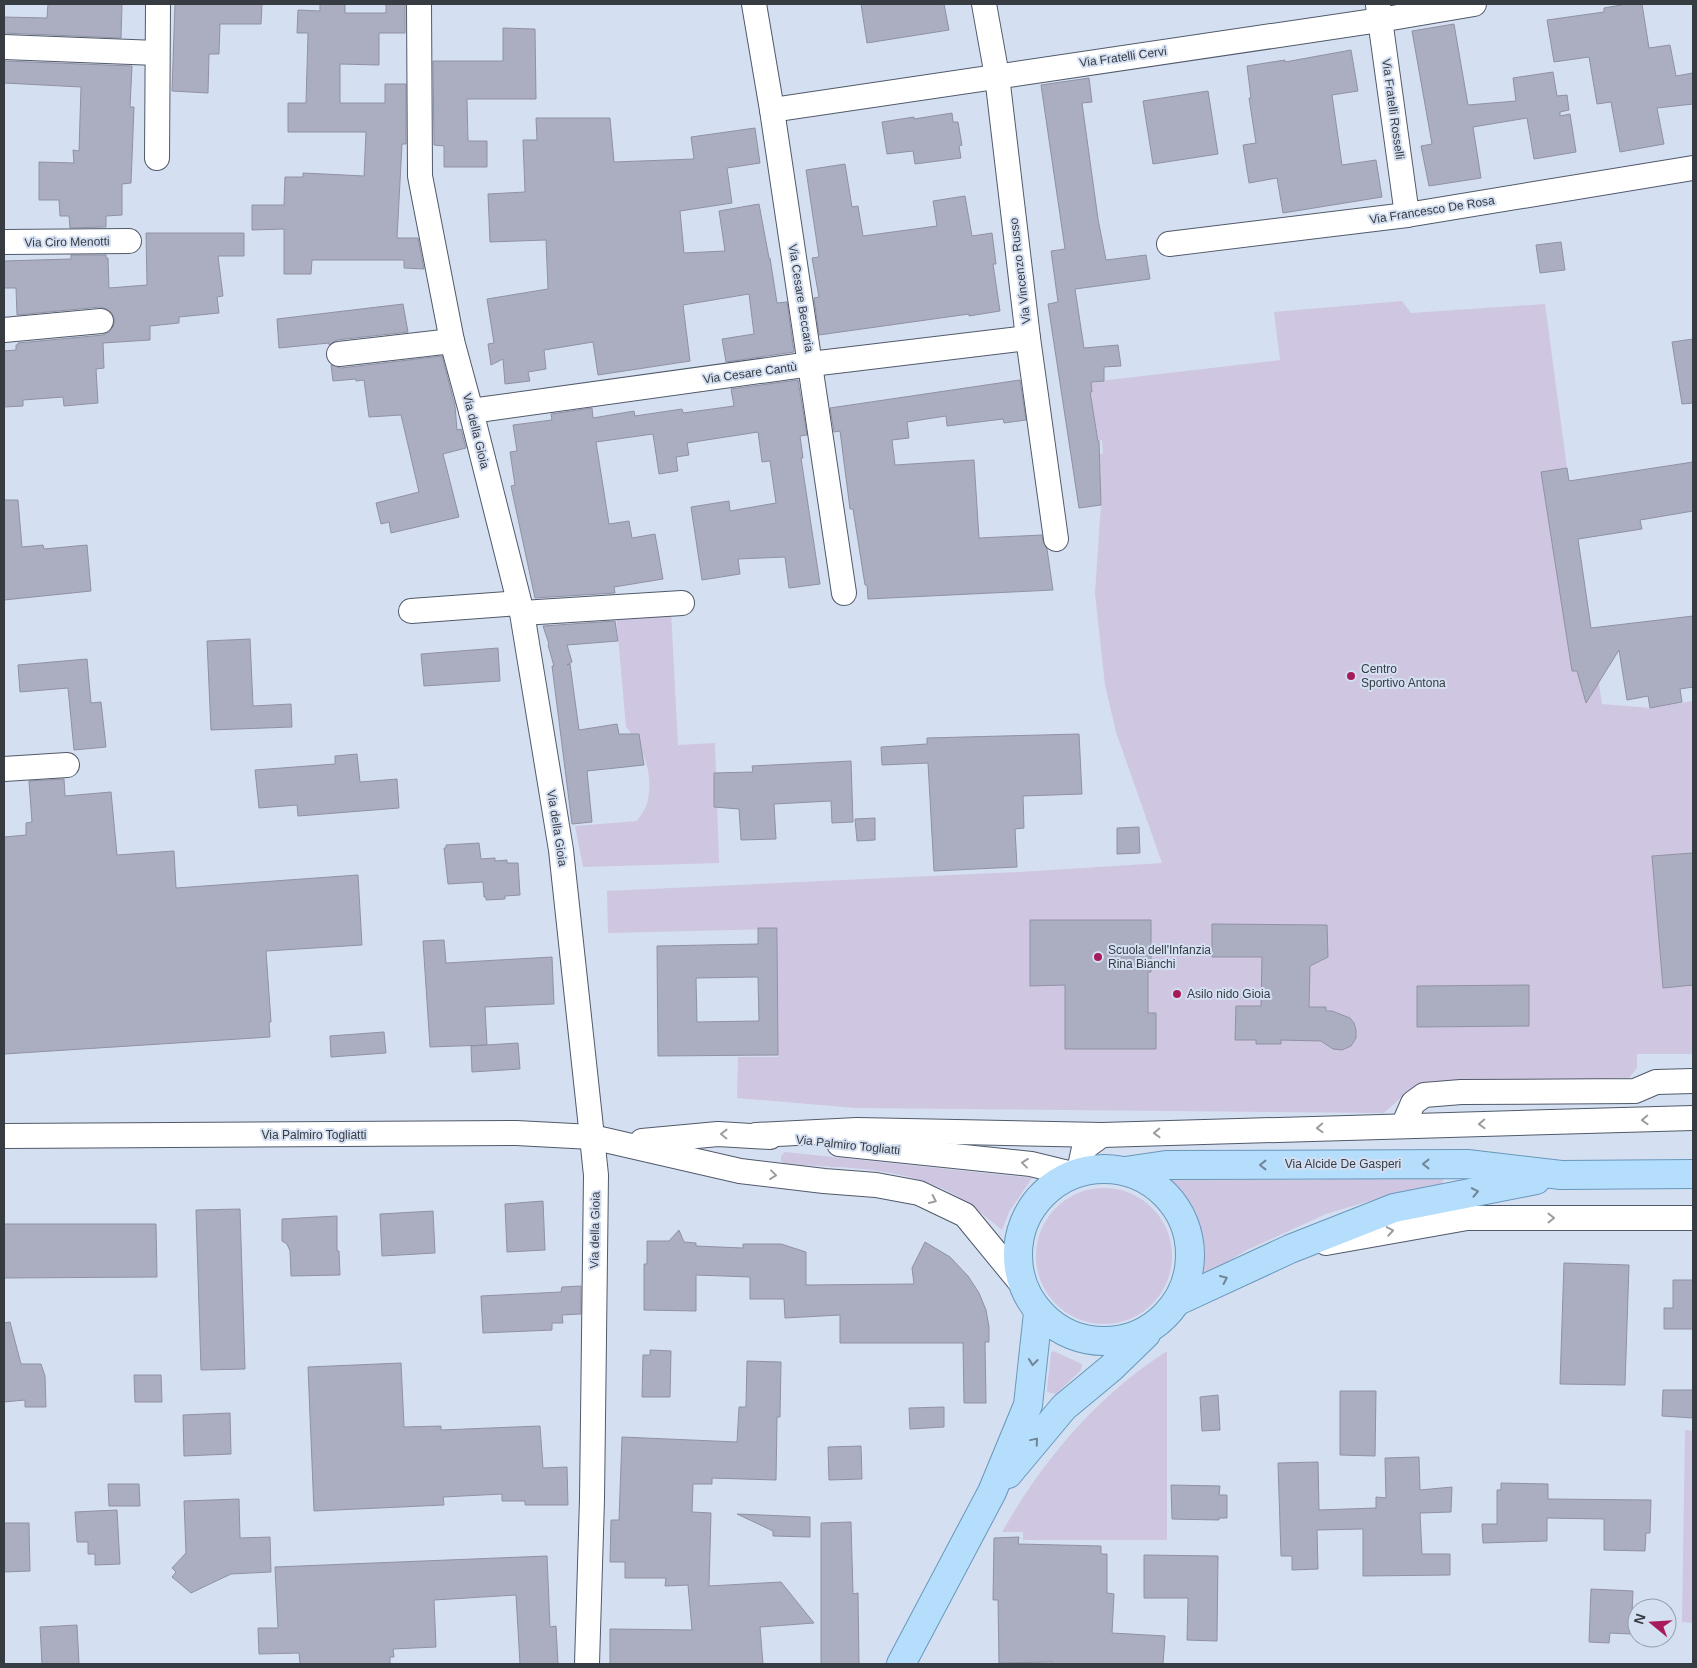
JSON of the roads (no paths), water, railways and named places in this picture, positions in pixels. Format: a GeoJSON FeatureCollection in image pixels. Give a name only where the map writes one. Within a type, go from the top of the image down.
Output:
{"type":"FeatureCollection","features":[{"type":"Feature","properties":{"kind":"main road","name":"Via Alcide De Gasperi"},"geometry":{"type":"LineString","coordinates":[[1562,1175],[1394,1208],[1290,1249],[1180,1300],[1149,1331],[1110,1343],[1071,1337],[1038,1313],[1020,1282],[1017,1249],[1025,1218],[1045,1191],[1076,1172],[1097,1168],[1125,1170],[1166,1165],[1467,1164],[1562,1175],[1693,1174]]}},
{"type":"Feature","properties":{"kind":"main road","name":"Via Alcide De Gasperi"},"geometry":{"type":"LineString","coordinates":[[1125,1170],[1160,1188],[1184,1221],[1191,1261],[1180,1300]]}},
{"type":"Feature","properties":{"kind":"main road"},"geometry":{"type":"LineString","coordinates":[[901,1664],[992,1492],[1028,1405],[1038,1313]]}},
{"type":"Feature","properties":{"kind":"main road"},"geometry":{"type":"LineString","coordinates":[[992,1492],[1064,1407],[1111,1368],[1149,1331]]}},
{"type":"Feature","properties":{"kind":"street"},"geometry":{"type":"LineString","coordinates":[[157,158],[158,4]]}},
{"type":"Feature","properties":{"kind":"street","name":"Via della Gioia"},"geometry":{"type":"LineString","coordinates":[[419,4],[420,176],[452,341],[472,411],[521,608],[561,850],[596,1175],[592,1499],[587,1664]]}},
{"type":"Feature","properties":{"kind":"street","name":"Via Cesare Beccaria"},"geometry":{"type":"LineString","coordinates":[[754,4],[811,364],[844,593]]}},
{"type":"Feature","properties":{"kind":"street","name":"Via Vincenzo Russo"},"geometry":{"type":"LineString","coordinates":[[984,4],[997,76],[1028,338],[1056,539]]}},
{"type":"Feature","properties":{"kind":"street","name":"Via Fratelli Cervi"},"geometry":{"type":"LineString","coordinates":[[772,110],[997,76],[1379,12],[1474,4]]}},
{"type":"Feature","properties":{"kind":"street","name":"Via Fratelli Rosselli"},"geometry":{"type":"LineString","coordinates":[[1379,12],[1407,215]]}},
{"type":"Feature","properties":{"kind":"street"},"geometry":{"type":"LineString","coordinates":[[4,47],[158,52]]}},
{"type":"Feature","properties":{"kind":"street","name":"Via Francesco De Rosa"},"geometry":{"type":"LineString","coordinates":[[1169,244],[1407,215],[1693,168]]}},
{"type":"Feature","properties":{"kind":"street","name":"Via Ciro Menotti"},"geometry":{"type":"LineString","coordinates":[[4,242],[129,241]]}},
{"type":"Feature","properties":{"kind":"street"},"geometry":{"type":"LineString","coordinates":[[4,330],[100,321]]}},
{"type":"Feature","properties":{"kind":"street","name":"Via Cesare Cantù"},"geometry":{"type":"LineString","coordinates":[[472,411],[811,364],[1028,338]]}},
{"type":"Feature","properties":{"kind":"street"},"geometry":{"type":"LineString","coordinates":[[339,354],[452,341]]}},
{"type":"Feature","properties":{"kind":"street"},"geometry":{"type":"LineString","coordinates":[[411,611],[682,604]]}},
{"type":"Feature","properties":{"kind":"street"},"geometry":{"type":"LineString","coordinates":[[4,769],[67,765]]}},
{"type":"Feature","properties":{"kind":"street"},"geometry":{"type":"LineString","coordinates":[[1403,1126],[1413,1103],[1424,1096],[1461,1092],[1635,1091],[1656,1082],[1693,1081]]}},
{"type":"Feature","properties":{"kind":"street"},"geometry":{"type":"LineString","coordinates":[[756,1135],[857,1130],[1102,1135],[1693,1118]]}},
{"type":"Feature","properties":{"kind":"street","name":"Via Palmiro Togliatti"},"geometry":{"type":"LineString","coordinates":[[4,1136],[516,1133],[592,1137],[623,1142],[740,1171],[876,1185],[919,1193],[965,1215],[1020,1282]]}},
{"type":"Feature","properties":{"kind":"street","name":"Via Palmiro Togliatti"},"geometry":{"type":"LineString","coordinates":[[623,1142],[718,1134],[756,1135],[1031,1164],[1076,1172]]}},
{"type":"Feature","properties":{"kind":"street"},"geometry":{"type":"LineString","coordinates":[[1076,1172],[1084,1148],[1102,1135]]}},
{"type":"Feature","properties":{"kind":"street"},"geometry":{"type":"LineString","coordinates":[[1290,1249],[1467,1218],[1693,1218]]}},
{"type":"Feature","properties":{"kind":"place","name":"Centro Sportivo Antona"},"geometry":{"type":"Point","coordinates":[1351,676]}},
{"type":"Feature","properties":{"kind":"place","name":"Scuola dell'Infanzia Rina Bianchi"},"geometry":{"type":"Point","coordinates":[1098,957]}},
{"type":"Feature","properties":{"kind":"place","name":"Asilo nido Gioia"},"geometry":{"type":"Point","coordinates":[1177,994]}}]}
